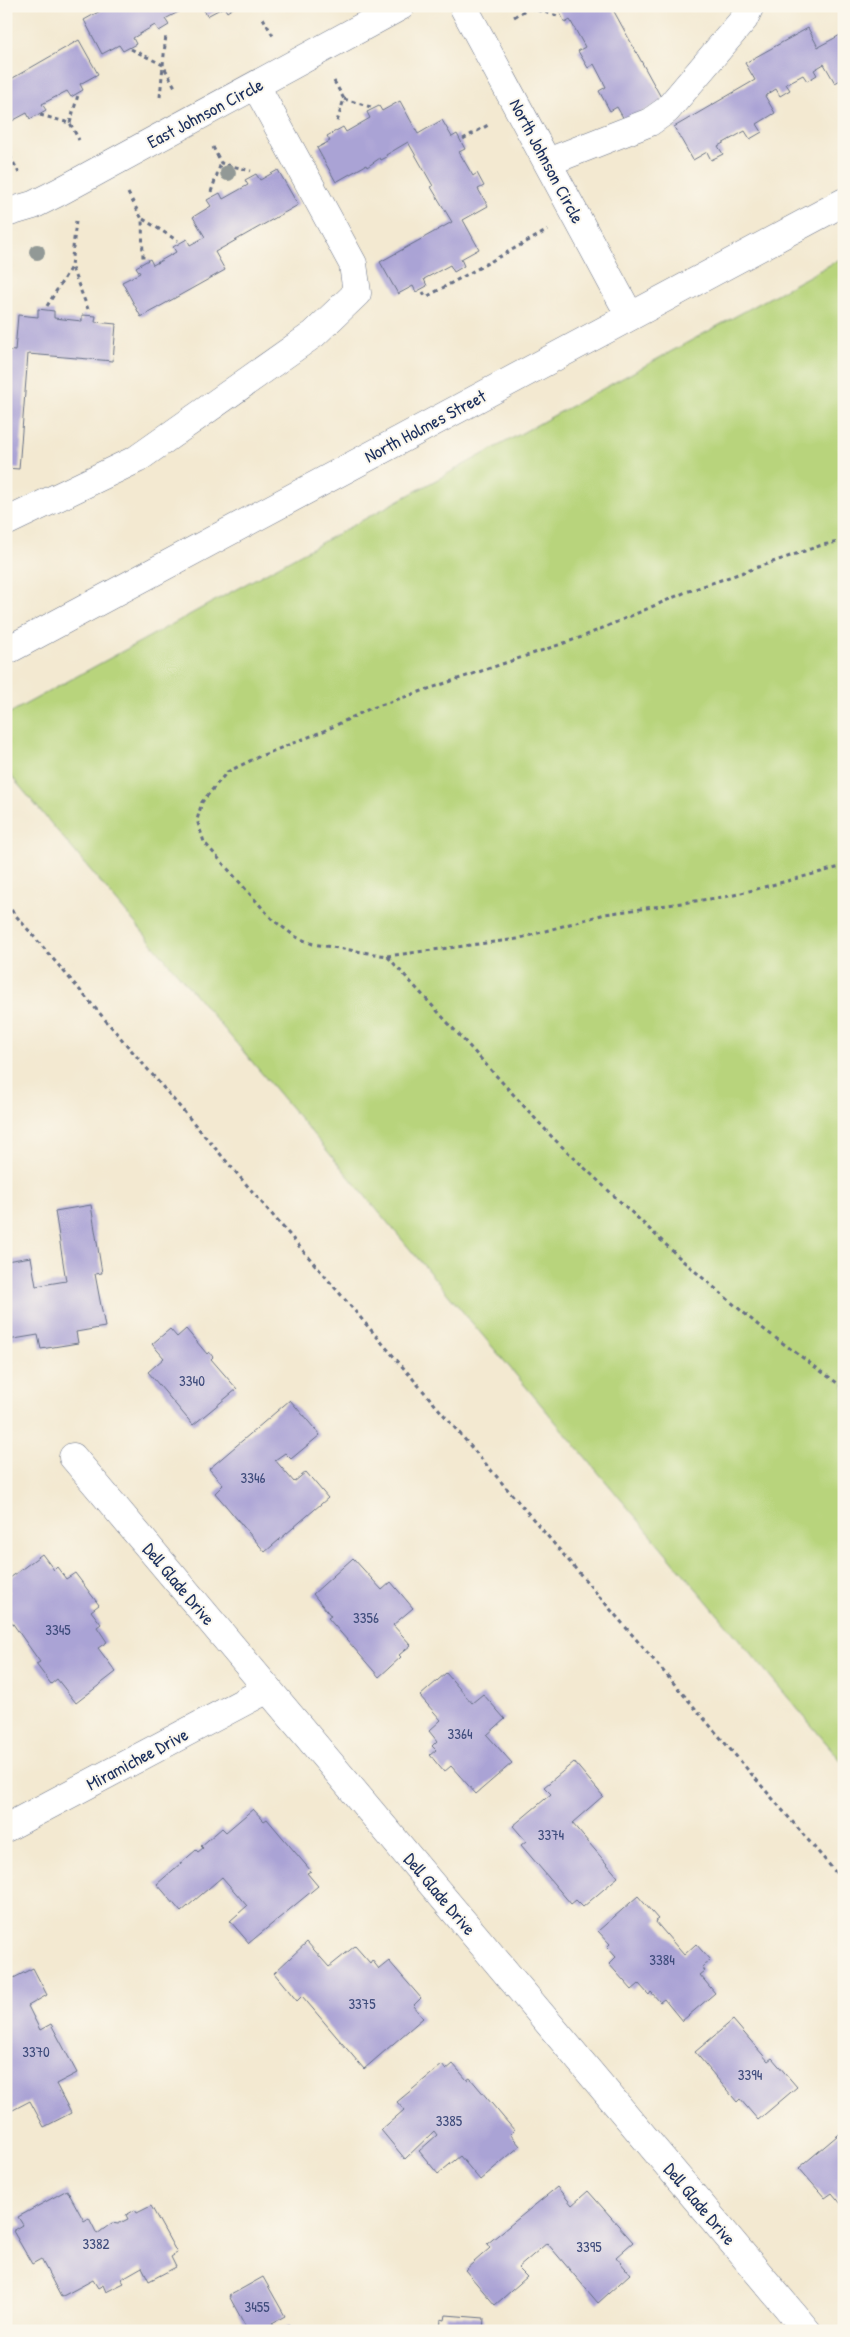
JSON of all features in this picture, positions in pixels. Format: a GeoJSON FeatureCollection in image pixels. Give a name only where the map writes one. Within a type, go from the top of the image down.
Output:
{"type":"FeatureCollection","features":[{"type":"Feature","properties":{"kind":"street","name":"East Johnson Circle"},"geometry":{"type":"LineString","coordinates":[[6,213],[33,205],[59,192],[401,6]]}},
{"type":"Feature","properties":{"kind":"street","name":"North Johnson Circle"},"geometry":{"type":"LineString","coordinates":[[463,6],[630,316]]}},
{"type":"Feature","properties":{"kind":"street"},"geometry":{"type":"LineString","coordinates":[[548,162],[650,122],[667,110],[744,19],[750,6]]}},
{"type":"Feature","properties":{"kind":"street"},"geometry":{"type":"LineString","coordinates":[[6,522],[137,459],[314,334],[357,293],[353,264],[256,86]]}},
{"type":"Feature","properties":{"kind":"street","name":"North Holmes Street"},"geometry":{"type":"LineString","coordinates":[[6,651],[844,202]]}},
{"type":"Feature","properties":{"kind":"street","name":"Dell Glade Drive"},"geometry":{"type":"LineString","coordinates":[[73,1457],[807,2331]]}},
{"type":"Feature","properties":{"kind":"street","name":"Miramichee Drive"},"geometry":{"type":"LineString","coordinates":[[6,1828],[268,1689]]}},
{"type":"Feature","properties":{"kind":"path"},"geometry":{"type":"LineString","coordinates":[[514,17],[530,7],[558,16]]}},
{"type":"Feature","properties":{"kind":"path"},"geometry":{"type":"LineString","coordinates":[[263,18],[273,36]]}},
{"type":"Feature","properties":{"kind":"path"},"geometry":{"type":"LineString","coordinates":[[160,97],[166,34]]}},
{"type":"Feature","properties":{"kind":"path"},"geometry":{"type":"LineString","coordinates":[[131,49],[163,65],[176,89]]}},
{"type":"Feature","properties":{"kind":"path"},"geometry":{"type":"LineString","coordinates":[[334,81],[344,99],[371,107]]}},
{"type":"Feature","properties":{"kind":"path"},"geometry":{"type":"LineString","coordinates":[[78,95],[70,123],[79,140]]}},
{"type":"Feature","properties":{"kind":"path"},"geometry":{"type":"LineString","coordinates":[[336,125],[344,99]]}},
{"type":"Feature","properties":{"kind":"path"},"geometry":{"type":"LineString","coordinates":[[40,115],[70,123]]}},
{"type":"Feature","properties":{"kind":"path"},"geometry":{"type":"LineString","coordinates":[[463,140],[493,123]]}},
{"type":"Feature","properties":{"kind":"path"},"geometry":{"type":"LineString","coordinates":[[213,147],[222,163],[251,171]]}},
{"type":"Feature","properties":{"kind":"path"},"geometry":{"type":"LineString","coordinates":[[6,149],[20,173]]}},
{"type":"Feature","properties":{"kind":"path"},"geometry":{"type":"LineString","coordinates":[[211,192],[222,163]]}},
{"type":"Feature","properties":{"kind":"path"},"geometry":{"type":"LineString","coordinates":[[128,193],[142,219],[143,259]]}},
{"type":"Feature","properties":{"kind":"path"},"geometry":{"type":"LineString","coordinates":[[142,219],[178,241]]}},
{"type":"Feature","properties":{"kind":"path"},"geometry":{"type":"LineString","coordinates":[[47,306],[71,266],[76,221]]}},
{"type":"Feature","properties":{"kind":"path"},"geometry":{"type":"LineString","coordinates":[[424,292],[426,297],[550,229]]}},
{"type":"Feature","properties":{"kind":"path"},"geometry":{"type":"LineString","coordinates":[[71,266],[88,308]]}},
{"type":"Feature","properties":{"kind":"path"},"geometry":{"type":"LineString","coordinates":[[844,540],[813,548],[686,592],[636,615],[538,653],[377,706],[326,730],[258,757],[227,772],[214,785],[202,802],[197,820],[204,842],[230,873],[273,920],[296,937],[313,944],[387,956],[517,939],[605,914],[730,896],[844,866]]}},
{"type":"Feature","properties":{"kind":"path"},"geometry":{"type":"LineString","coordinates":[[6,904],[844,1882]]}},
{"type":"Feature","properties":{"kind":"path"},"geometry":{"type":"LineString","coordinates":[[387,956],[540,1124],[574,1158],[683,1260],[758,1325],[844,1388]]}},
{"type":"Feature","properties":{"kind":"green space"},"geometry":{"type":"Polygon","coordinates":[[[844,257],[844,1764],[6,770],[6,715],[844,257]]]}},
{"type":"Feature","properties":{"kind":"building"},"geometry":{"type":"Polygon","coordinates":[[[109,6],[185,6],[186,8],[165,19],[169,25],[159,31],[155,25],[133,38],[136,44],[123,51],[119,45],[102,54],[84,20],[109,6]]]}},
{"type":"Feature","properties":{"kind":"building"},"geometry":{"type":"Polygon","coordinates":[[[202,6],[236,6],[227,12],[224,7],[207,16],[202,6]]]}},
{"type":"Feature","properties":{"kind":"building"},"geometry":{"type":"Polygon","coordinates":[[[563,6],[611,6],[663,101],[625,121],[617,107],[610,111],[599,91],[606,87],[594,64],[588,68],[578,51],[585,47],[570,20],[565,23],[558,9],[563,6]]]}},
{"type":"Feature","properties":{"kind":"building"},"geometry":{"type":"Polygon","coordinates":[[[808,28],[818,47],[844,33],[844,78],[835,83],[824,64],[814,70],[817,75],[807,81],[803,75],[786,84],[790,90],[780,96],[776,89],[765,96],[775,113],[757,124],[762,132],[750,139],[745,131],[718,146],[723,154],[711,160],[707,152],[693,160],[674,127],[755,80],[745,63],[808,28]]]}},
{"type":"Feature","properties":{"kind":"building"},"geometry":{"type":"Polygon","coordinates":[[[79,40],[98,74],[80,84],[83,90],[71,97],[67,91],[42,104],[46,110],[30,119],[27,113],[12,121],[6,111],[6,82],[79,40]]]}},
{"type":"Feature","properties":{"kind":"building"},"geometry":{"type":"Polygon","coordinates":[[[400,101],[418,134],[442,120],[452,137],[457,134],[465,149],[459,152],[473,176],[477,173],[484,186],[478,189],[488,206],[463,220],[479,249],[461,259],[464,266],[454,272],[450,265],[424,279],[427,286],[416,292],[413,286],[398,294],[380,262],[452,222],[431,187],[433,186],[408,142],[386,155],[387,157],[381,160],[380,158],[367,167],[366,165],[336,182],[317,148],[330,141],[327,136],[343,127],[346,132],[370,118],[367,112],[379,106],[382,111],[400,101]]]}},
{"type":"Feature","properties":{"kind":"building"},"geometry":{"type":"Polygon","coordinates":[[[278,170],[298,205],[215,252],[225,270],[141,317],[122,282],[140,273],[136,267],[150,259],[153,265],[176,252],[173,247],[187,239],[190,245],[205,237],[193,217],[211,206],[207,200],[220,193],[223,199],[248,185],[245,180],[256,174],[260,180],[278,170]]]}},
{"type":"Feature","properties":{"kind":"building"},"geometry":{"type":"Polygon","coordinates":[[[38,309],[54,311],[54,318],[82,321],[82,315],[96,316],[95,322],[116,324],[113,361],[28,354],[19,469],[6,468],[6,350],[15,351],[18,315],[38,317],[38,309]]]}},
{"type":"Feature","properties":{"kind":"building"},"geometry":{"type":"Polygon","coordinates":[[[91,1205],[102,1273],[95,1274],[105,1327],[76,1332],[78,1343],[41,1349],[38,1335],[8,1340],[6,1261],[31,1257],[36,1286],[66,1281],[55,1211],[91,1205]]]}},
{"type":"Feature","properties":{"kind":"building"},"geometry":{"type":"Polygon","coordinates":[[[170,1329],[177,1337],[186,1329],[207,1354],[209,1352],[213,1357],[211,1359],[237,1389],[193,1425],[148,1372],[164,1358],[152,1344],[170,1329]]]}},
{"type":"Feature","properties":{"kind":"building"},"geometry":{"type":"Polygon","coordinates":[[[290,1400],[320,1435],[291,1459],[285,1453],[275,1460],[294,1482],[306,1472],[328,1498],[265,1552],[215,1493],[223,1485],[209,1469],[290,1400]]]}},
{"type":"Feature","properties":{"kind":"building"},"geometry":{"type":"Polygon","coordinates":[[[42,1554],[54,1570],[57,1567],[66,1579],[75,1573],[99,1605],[91,1611],[101,1624],[97,1627],[107,1642],[98,1648],[116,1672],[76,1703],[57,1679],[51,1684],[36,1664],[40,1662],[6,1614],[6,1595],[10,1592],[6,1587],[6,1581],[42,1554]]]}},
{"type":"Feature","properties":{"kind":"building"},"geometry":{"type":"Polygon","coordinates":[[[353,1558],[382,1590],[391,1582],[413,1608],[393,1625],[411,1645],[379,1677],[328,1618],[331,1616],[313,1594],[353,1558]]]}},
{"type":"Feature","properties":{"kind":"building"},"geometry":{"type":"Polygon","coordinates":[[[446,1673],[472,1703],[483,1694],[505,1719],[487,1735],[512,1763],[476,1794],[451,1766],[444,1772],[430,1755],[436,1750],[432,1746],[437,1741],[429,1731],[441,1720],[420,1696],[446,1673]]]}},
{"type":"Feature","properties":{"kind":"building"},"geometry":{"type":"Polygon","coordinates":[[[574,1762],[603,1796],[572,1823],[618,1877],[583,1907],[576,1900],[571,1904],[521,1845],[526,1841],[513,1826],[551,1794],[544,1787],[574,1762]]]}},
{"type":"Feature","properties":{"kind":"building"},"geometry":{"type":"Polygon","coordinates":[[[253,1809],[264,1821],[267,1819],[311,1871],[307,1873],[318,1886],[249,1943],[230,1921],[247,1906],[222,1877],[181,1912],[157,1884],[196,1850],[198,1852],[203,1848],[201,1846],[222,1828],[226,1832],[253,1809]]]}},
{"type":"Feature","properties":{"kind":"building"},"geometry":{"type":"Polygon","coordinates":[[[638,1896],[658,1919],[655,1921],[684,1955],[696,1944],[710,1960],[702,1967],[705,1971],[700,1975],[715,1993],[682,2021],[664,1999],[660,2002],[651,1992],[649,1995],[639,1984],[632,1990],[609,1964],[616,1957],[607,1947],[610,1944],[598,1931],[638,1896]]]}},
{"type":"Feature","properties":{"kind":"building"},"geometry":{"type":"Polygon","coordinates":[[[307,1942],[329,1967],[355,1946],[370,1963],[372,1960],[379,1969],[389,1961],[421,1998],[413,2006],[423,2018],[364,2069],[302,1996],[297,2001],[274,1973],[307,1942]]]}},
{"type":"Feature","properties":{"kind":"building"},"geometry":{"type":"Polygon","coordinates":[[[33,1968],[47,1995],[28,2006],[40,2030],[51,2024],[77,2073],[56,2084],[71,2113],[44,2127],[30,2101],[11,2111],[6,2101],[6,1982],[33,1968]]]}},
{"type":"Feature","properties":{"kind":"building"},"geometry":{"type":"Polygon","coordinates":[[[733,2020],[768,2061],[772,2058],[797,2087],[758,2120],[740,2099],[737,2102],[695,2052],[733,2020]]]}},
{"type":"Feature","properties":{"kind":"building"},"geometry":{"type":"Polygon","coordinates":[[[453,2064],[467,2080],[470,2078],[514,2130],[510,2134],[520,2146],[480,2180],[460,2156],[438,2174],[419,2151],[437,2135],[434,2131],[405,2159],[381,2130],[404,2110],[397,2102],[442,2065],[446,2070],[453,2064]]]}},
{"type":"Feature","properties":{"kind":"building"},"geometry":{"type":"Polygon","coordinates":[[[844,2130],[844,2204],[842,2205],[832,2193],[825,2198],[799,2168],[844,2130]]]}},
{"type":"Feature","properties":{"kind":"building"},"geometry":{"type":"Polygon","coordinates":[[[557,2187],[572,2205],[588,2191],[633,2242],[616,2257],[630,2274],[598,2303],[547,2243],[518,2268],[527,2277],[495,2305],[465,2270],[490,2248],[487,2244],[557,2187]]]}},
{"type":"Feature","properties":{"kind":"building"},"geometry":{"type":"Polygon","coordinates":[[[67,2190],[84,2221],[89,2218],[97,2234],[112,2223],[118,2224],[128,2219],[126,2215],[135,2210],[137,2213],[151,2206],[177,2253],[171,2257],[176,2267],[149,2281],[142,2267],[121,2279],[124,2283],[106,2292],[103,2285],[98,2288],[93,2280],[61,2297],[41,2259],[32,2264],[13,2231],[23,2225],[18,2217],[67,2190]]]}},
{"type":"Feature","properties":{"kind":"building"},"geometry":{"type":"Polygon","coordinates":[[[263,2277],[285,2316],[272,2323],[277,2331],[248,2331],[229,2296],[263,2277]]]}},
{"type":"Feature","properties":{"kind":"building"},"geometry":{"type":"Polygon","coordinates":[[[446,2315],[484,2318],[483,2331],[440,2331],[441,2319],[445,2320],[446,2315]]]}},
{"type":"Feature","properties":{"kind":"building"},"geometry":{"type":"Polygon","coordinates":[[[289,2325],[293,2331],[279,2331],[289,2325]]]}}]}
